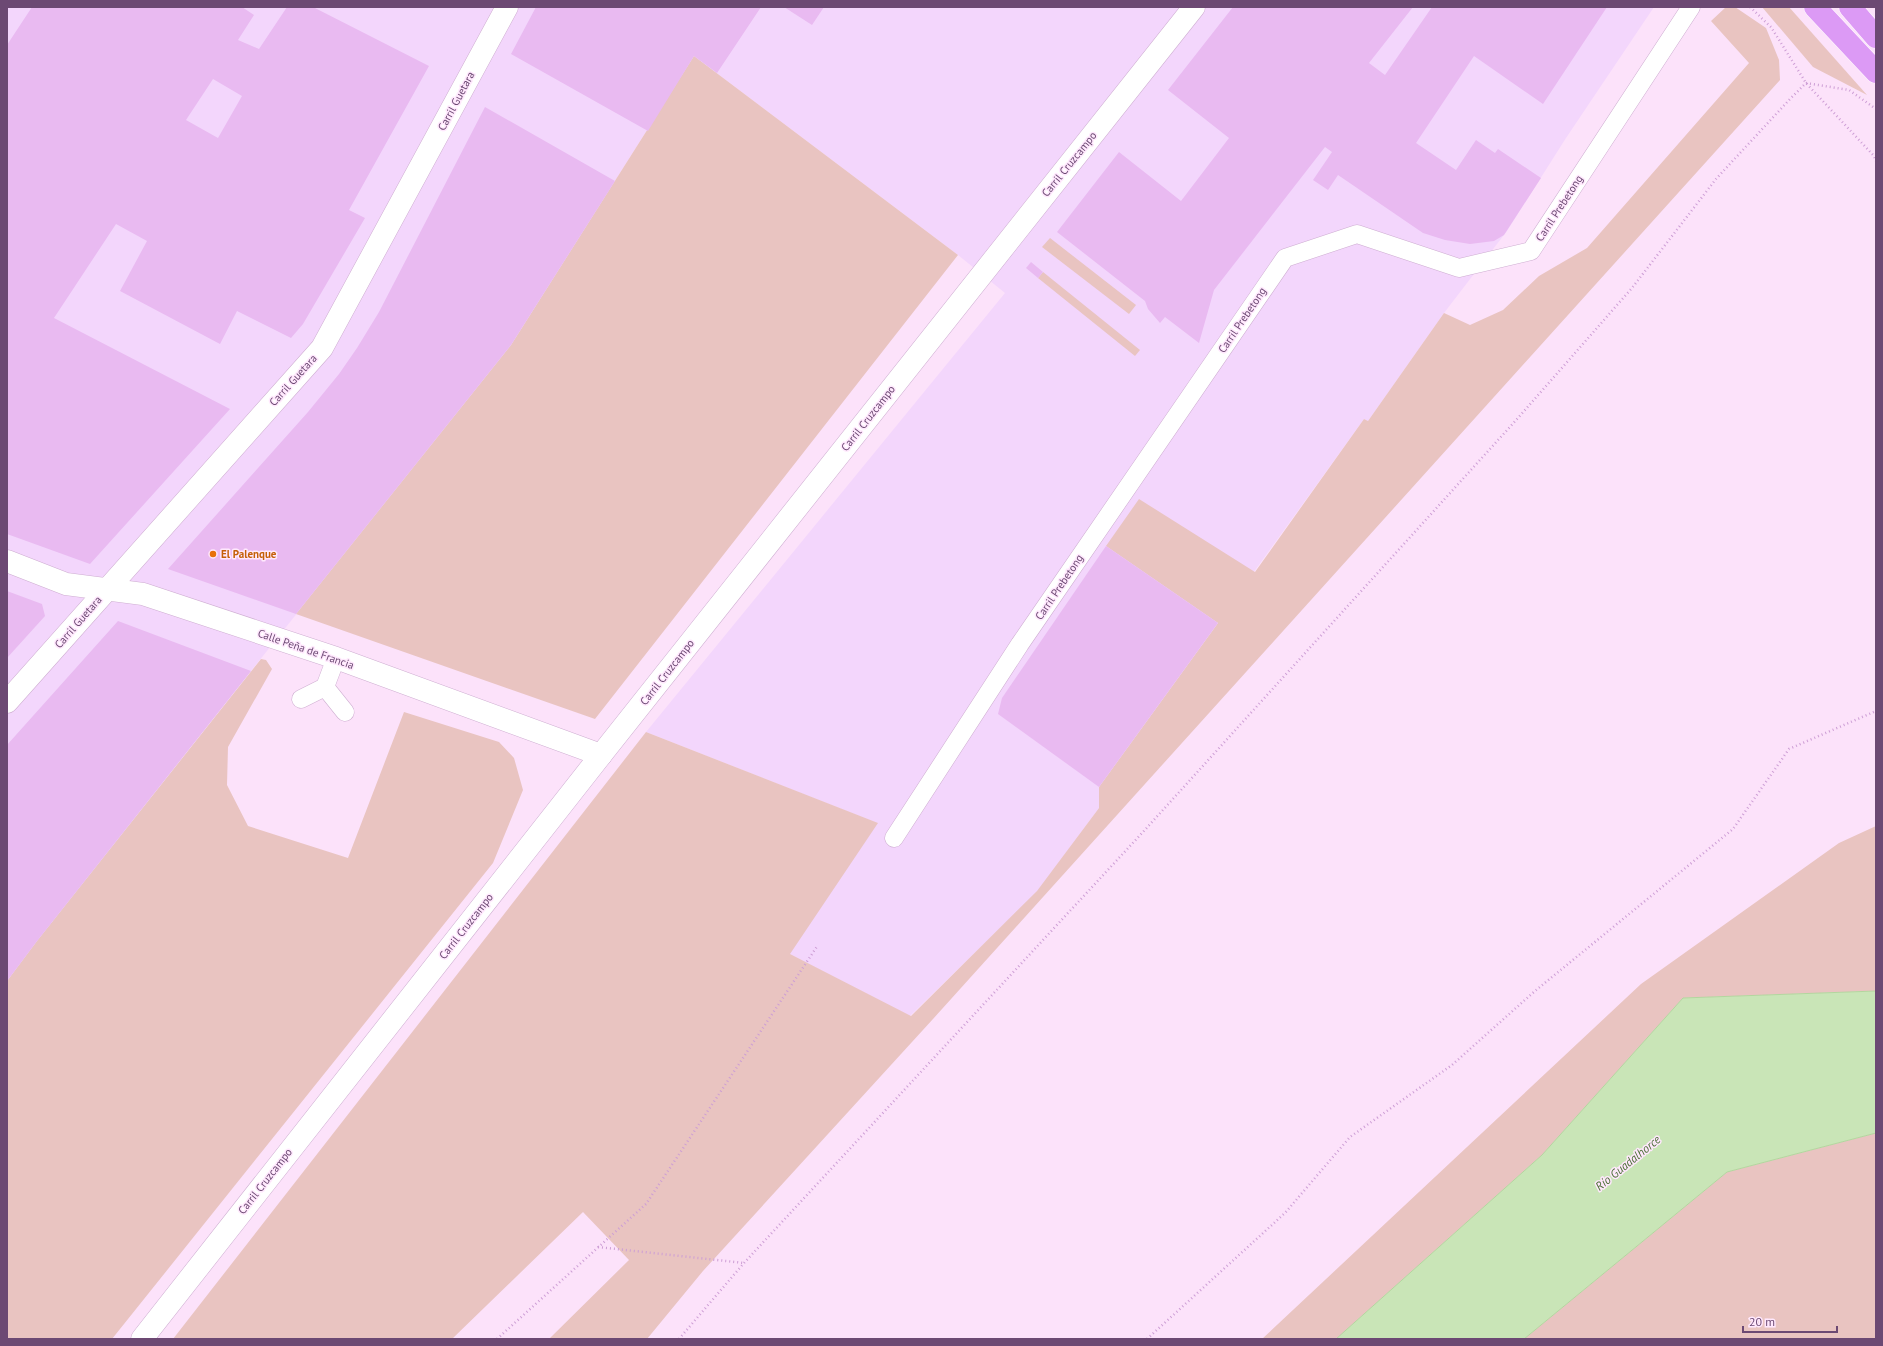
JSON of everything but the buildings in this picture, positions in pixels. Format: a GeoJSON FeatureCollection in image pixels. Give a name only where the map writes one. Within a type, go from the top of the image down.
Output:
{"type":"FeatureCollection","features":[{"type":"Feature","properties":{"kind":"highway"},"geometry":{"type":"LineString","coordinates":[[1815,7],[1876,72]]}},
{"type":"Feature","properties":{"kind":"highway"},"geometry":{"type":"LineString","coordinates":[[1850,7],[1876,37]]}},
{"type":"Feature","properties":{"kind":"street","name":"Carril Guetara"},"geometry":{"type":"LineString","coordinates":[[7,702],[322,348],[507,7]]}},
{"type":"Feature","properties":{"kind":"street","name":"Carril Cruzcampo"},"geometry":{"type":"LineString","coordinates":[[142,1339],[601,755],[1194,7]]}},
{"type":"Feature","properties":{"kind":"street","name":"Calle Peña de Francia"},"geometry":{"type":"LineString","coordinates":[[7,561],[66,584],[143,594],[336,658],[601,755]]}},
{"type":"Feature","properties":{"kind":"lane","name":"Carril Prebetong"},"geometry":{"type":"LineString","coordinates":[[894,838],[1020,644],[1285,258],[1357,234],[1459,268],[1531,251],[1691,7]]}},
{"type":"Feature","properties":{"kind":"lane"},"geometry":{"type":"LineString","coordinates":[[301,699],[325,687],[336,658]]}},
{"type":"Feature","properties":{"kind":"lane"},"geometry":{"type":"LineString","coordinates":[[325,687],[345,712]]}},
{"type":"Feature","properties":{"kind":"path"},"geometry":{"type":"LineString","coordinates":[[1750,7],[1771,27],[1806,83],[1874,156],[1876,161]]}},
{"type":"Feature","properties":{"kind":"path"},"geometry":{"type":"LineString","coordinates":[[1806,83],[1849,90],[1876,109]]}},
{"type":"Feature","properties":{"kind":"path"},"geometry":{"type":"LineString","coordinates":[[679,1339],[744,1263],[1137,838],[1507,430],[1632,288],[1716,179],[1806,83]]}},
{"type":"Feature","properties":{"kind":"path"},"geometry":{"type":"LineString","coordinates":[[1147,1339],[1285,1213],[1350,1137],[1452,1066],[1534,991],[1733,829],[1789,749],[1876,712]]}},
{"type":"Feature","properties":{"kind":"path"},"geometry":{"type":"LineString","coordinates":[[497,1339],[646,1204],[818,944]]}},
{"type":"Feature","properties":{"kind":"path"},"geometry":{"type":"LineString","coordinates":[[598,1247],[744,1263]]}},
{"type":"Feature","properties":{"kind":"shaded area"},"geometry":{"type":"Polygon","coordinates":[[[7,7],[1654,7],[1566,138],[1507,231],[1444,313],[1368,421],[1364,419],[1099,787],[1099,808],[1037,892],[910,1016],[789,954],[877,823],[646,732],[1005,293],[958,255],[694,56],[511,345],[192,745],[7,981],[7,7]]]}},
{"type":"Feature","properties":{"kind":"shaded area"},"geometry":{"type":"Polygon","coordinates":[[[1726,7],[1735,7],[1766,28],[1779,60],[1780,80],[933,1019],[703,1271],[647,1339],[549,1339],[629,1260],[583,1212],[452,1339],[173,1339],[646,732],[878,823],[790,954],[911,1016],[1037,891],[1099,808],[1099,787],[1218,623],[1106,546],[1139,499],[1255,572],[1364,419],[1368,421],[1444,313],[1470,325],[1503,310],[1539,276],[1587,248],[1749,63],[1711,21],[1726,7]]]}},
{"type":"Feature","properties":{"kind":"shaded area"},"geometry":{"type":"Polygon","coordinates":[[[1762,7],[1789,7],[1867,95],[1813,67],[1762,7]]]}},
{"type":"Feature","properties":{"kind":"shaded area"},"geometry":{"type":"Polygon","coordinates":[[[694,56],[958,255],[595,719],[296,614],[511,345],[694,56]]]}},
{"type":"Feature","properties":{"kind":"shaded area"},"geometry":{"type":"Polygon","coordinates":[[[1050,238],[1136,305],[1129,314],[1042,247],[1050,238]]]}},
{"type":"Feature","properties":{"kind":"shaded area"},"geometry":{"type":"Polygon","coordinates":[[[1043,272],[1140,350],[1135,356],[1038,278],[1043,272]]]}},
{"type":"Feature","properties":{"kind":"shaded area"},"geometry":{"type":"Polygon","coordinates":[[[261,659],[266,660],[272,669],[228,747],[227,785],[248,826],[348,858],[404,712],[499,742],[514,758],[523,790],[493,863],[112,1339],[7,1339],[7,981],[37,941],[261,659]]]}},
{"type":"Feature","properties":{"kind":"shaded area"},"geometry":{"type":"Polygon","coordinates":[[[1876,826],[1876,991],[1683,998],[1542,1155],[1336,1339],[1262,1339],[1641,984],[1839,843],[1876,826]]]}},
{"type":"Feature","properties":{"kind":"shaded area"},"geometry":{"type":"Polygon","coordinates":[[[1876,1133],[1876,1339],[1524,1339],[1727,1172],[1876,1133]]]}},
{"type":"Feature","properties":{"kind":"water","name":"Río Guadalhorce"},"geometry":{"type":"Polygon","coordinates":[[[1876,991],[1876,1133],[1727,1172],[1524,1339],[1336,1339],[1542,1155],[1683,998],[1876,991]]]}},
{"type":"Feature","properties":{"kind":"place","name":"El Palenque"},"geometry":{"type":"Point","coordinates":[213,554]}}]}
